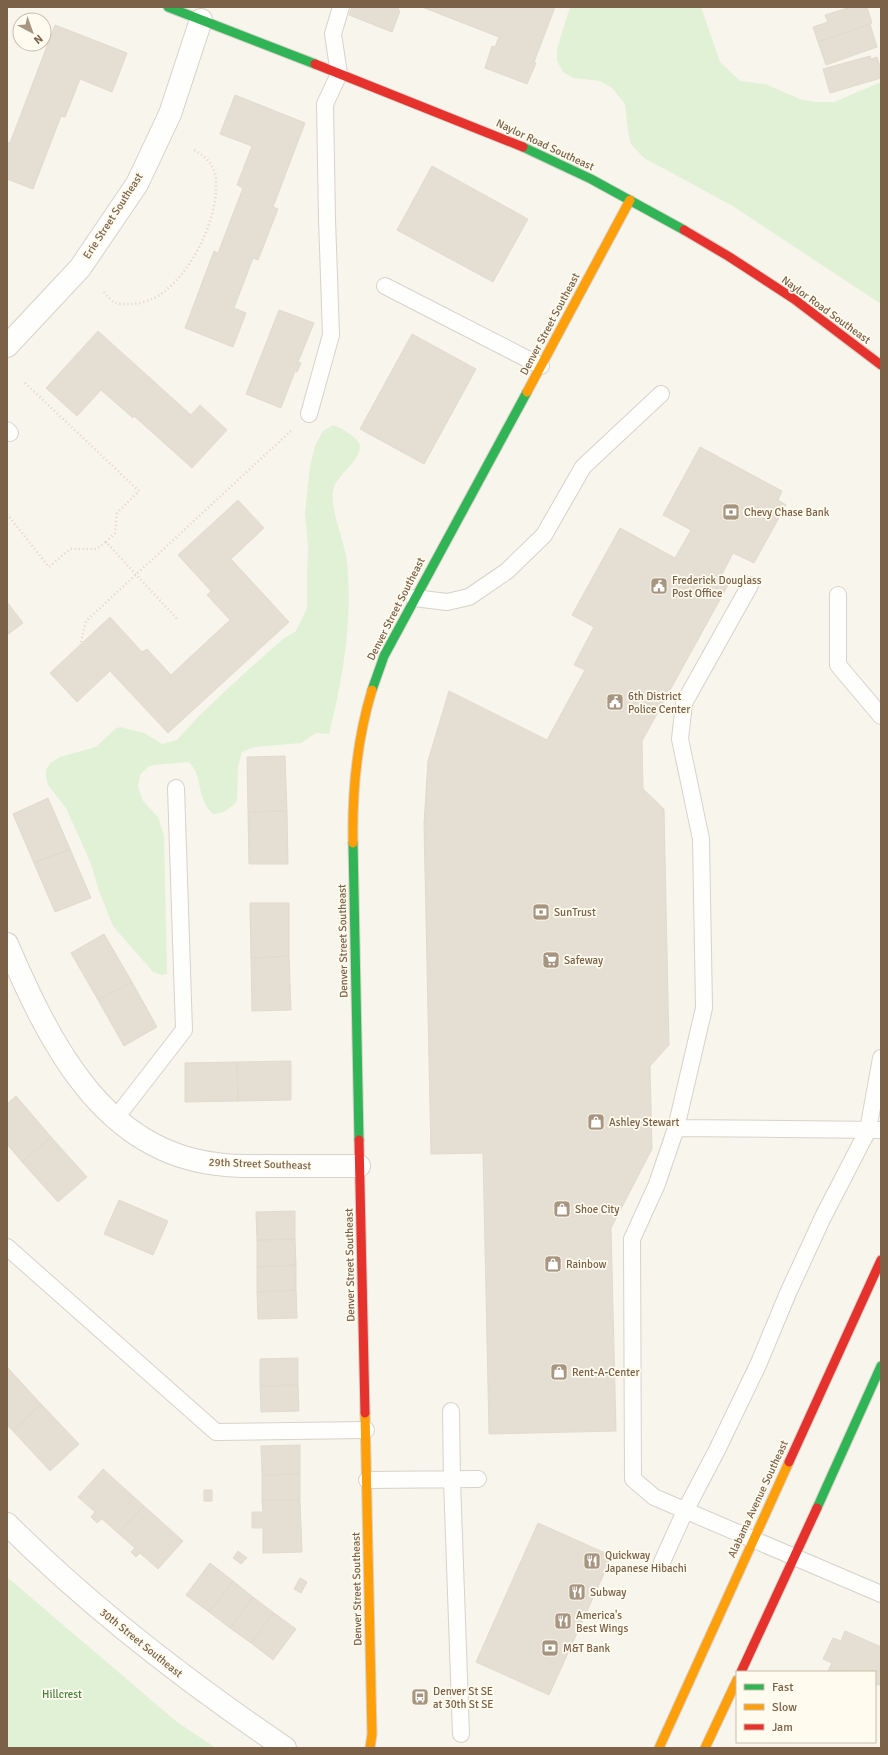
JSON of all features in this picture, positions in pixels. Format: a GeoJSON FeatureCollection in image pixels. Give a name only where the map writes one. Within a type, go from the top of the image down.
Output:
{"type":"FeatureCollection","features":[{"type":"Feature","properties":{"kind":"main road","name":"Naylor Road Southeast"},"geometry":{"type":"LineString","coordinates":[[168,7],[507,139],[630,200],[684,230],[757,275],[817,316],[881,365]]}},
{"type":"Feature","properties":{"kind":"main road","name":"Denver Street Southeast"},"geometry":{"type":"LineString","coordinates":[[370,1748],[372,1734],[352,817],[354,778],[361,731],[373,685],[384,656],[630,200]]}},
{"type":"Feature","properties":{"kind":"main road","name":"Alabama Avenue Southeast"},"geometry":{"type":"LineString","coordinates":[[659,1748],[881,1260]]}},
{"type":"Feature","properties":{"kind":"main road"},"geometry":{"type":"LineString","coordinates":[[740,1671],[795,1556],[881,1366]]}},
{"type":"Feature","properties":{"kind":"main road"},"geometry":{"type":"LineString","coordinates":[[705,1748],[736,1682]]}},
{"type":"Feature","properties":{"kind":"street","name":"Erie Street Southeast"},"geometry":{"type":"LineString","coordinates":[[7,346],[80,268],[137,184],[170,114],[201,20]]}},
{"type":"Feature","properties":{"kind":"street","name":"29th Street Southeast"},"geometry":{"type":"LineString","coordinates":[[7,944],[48,1031],[67,1063],[98,1102],[115,1120],[157,1147],[180,1156],[204,1162],[229,1165],[360,1166]]}},
{"type":"Feature","properties":{"kind":"street","name":"30th Street Southeast"},"geometry":{"type":"LineString","coordinates":[[7,1524],[50,1565],[128,1634],[194,1684],[285,1748]]}},
{"type":"Feature","properties":{"kind":"lane"},"geometry":{"type":"LineString","coordinates":[[309,414],[331,335],[325,104],[339,74],[333,34],[341,7]]}},
{"type":"Feature","properties":{"kind":"lane"},"geometry":{"type":"LineString","coordinates":[[385,286],[541,366]]}},
{"type":"Feature","properties":{"kind":"lane"},"geometry":{"type":"LineString","coordinates":[[414,598],[448,602],[469,598],[507,571],[544,535],[583,467],[661,394]]}},
{"type":"Feature","properties":{"kind":"lane"},"geometry":{"type":"LineString","coordinates":[[750,585],[684,703],[680,739],[701,839],[704,1008],[676,1128],[657,1184],[632,1239],[633,1480],[654,1497],[881,1594]]}},
{"type":"Feature","properties":{"kind":"lane"},"geometry":{"type":"LineString","coordinates":[[838,595],[838,665],[881,716]]}},
{"type":"Feature","properties":{"kind":"lane"},"geometry":{"type":"LineString","coordinates":[[115,1120],[184,1030],[176,788]]}},
{"type":"Feature","properties":{"kind":"lane"},"geometry":{"type":"LineString","coordinates":[[662,1562],[685,1510],[724,1436],[758,1365],[791,1286],[874,1130],[881,1058]]}},
{"type":"Feature","properties":{"kind":"lane"},"geometry":{"type":"LineString","coordinates":[[676,1128],[874,1130]]}},
{"type":"Feature","properties":{"kind":"lane"},"geometry":{"type":"LineString","coordinates":[[7,1246],[216,1432],[366,1430]]}},
{"type":"Feature","properties":{"kind":"lane"},"geometry":{"type":"LineString","coordinates":[[451,1411],[461,1734]]}},
{"type":"Feature","properties":{"kind":"lane"},"geometry":{"type":"LineString","coordinates":[[367,1480],[478,1479]]}},
{"type":"Feature","properties":{"kind":"path"},"geometry":{"type":"LineString","coordinates":[[104,292],[111,302],[119,304],[134,304],[149,300],[161,294],[193,259],[203,240],[212,215],[216,184],[215,172],[207,158],[194,150]]}},
{"type":"Feature","properties":{"kind":"path"},"geometry":{"type":"LineString","coordinates":[[7,514],[49,567],[70,550],[96,549],[106,542],[115,533],[117,513],[139,491],[24,382]]}},
{"type":"Feature","properties":{"kind":"path"},"geometry":{"type":"LineString","coordinates":[[81,642],[86,621],[309,414]]}},
{"type":"Feature","properties":{"kind":"path"},"geometry":{"type":"LineString","coordinates":[[106,542],[178,620]]}},
{"type":"Feature","properties":{"kind":"green space"},"geometry":{"type":"Polygon","coordinates":[[[570,7],[701,7],[720,62],[740,81],[765,84],[800,99],[814,102],[834,102],[881,82],[881,304],[731,205],[644,158],[631,144],[625,104],[612,88],[600,81],[574,78],[563,72],[557,61],[557,50],[570,7]]]}},
{"type":"Feature","properties":{"kind":"green space"},"geometry":{"type":"Polygon","coordinates":[[[333,425],[354,437],[360,447],[355,459],[338,479],[333,491],[336,517],[346,554],[349,584],[349,605],[346,649],[339,692],[329,734],[316,733],[301,743],[255,747],[242,752],[238,766],[237,801],[221,813],[213,814],[207,807],[201,794],[197,775],[189,762],[154,765],[148,767],[140,775],[138,786],[143,801],[158,817],[164,836],[167,974],[162,975],[153,972],[113,926],[99,891],[91,864],[66,808],[48,785],[46,770],[50,763],[60,757],[96,747],[115,729],[120,727],[144,733],[162,744],[177,740],[198,717],[237,680],[283,639],[296,631],[307,608],[308,547],[305,513],[310,466],[315,446],[323,431],[333,425]]]}},
{"type":"Feature","properties":{"kind":"green space","name":"Hillcrest"},"geometry":{"type":"Polygon","coordinates":[[[7,1577],[177,1722],[216,1748],[7,1748],[7,1577]]]}},
{"type":"Feature","properties":{"kind":"building"},"geometry":{"type":"Polygon","coordinates":[[[352,7],[399,7],[398,10],[400,11],[392,32],[349,15],[352,7]]]}},
{"type":"Feature","properties":{"kind":"building"},"geometry":{"type":"Polygon","coordinates":[[[422,7],[555,7],[534,62],[536,63],[527,84],[485,68],[492,46],[495,47],[499,37],[422,7]]]}},
{"type":"Feature","properties":{"kind":"building"},"geometry":{"type":"Polygon","coordinates":[[[851,7],[867,7],[872,23],[818,42],[813,27],[828,22],[825,15],[851,7]]]}},
{"type":"Feature","properties":{"kind":"building"},"geometry":{"type":"Polygon","coordinates":[[[870,24],[877,47],[826,65],[818,42],[870,24]]]}},
{"type":"Feature","properties":{"kind":"building"},"geometry":{"type":"Polygon","coordinates":[[[55,25],[127,53],[112,92],[80,79],[65,117],[61,116],[33,189],[7,179],[7,142],[10,143],[45,52],[52,52],[52,33],[55,25]]]}},
{"type":"Feature","properties":{"kind":"building"},"geometry":{"type":"Polygon","coordinates":[[[870,56],[871,59],[877,57],[881,70],[881,78],[830,93],[823,69],[870,56]]]}},
{"type":"Feature","properties":{"kind":"building"},"geometry":{"type":"Polygon","coordinates":[[[235,95],[305,123],[273,207],[278,209],[258,260],[253,258],[234,308],[246,313],[233,347],[185,328],[214,251],[218,253],[243,188],[237,185],[252,146],[220,134],[235,95]]]}},
{"type":"Feature","properties":{"kind":"building"},"geometry":{"type":"Polygon","coordinates":[[[432,166],[528,219],[493,282],[397,230],[432,166]]]}},
{"type":"Feature","properties":{"kind":"building"},"geometry":{"type":"Polygon","coordinates":[[[279,310],[314,323],[298,362],[301,363],[297,372],[295,371],[281,408],[246,394],[279,310]]]}},
{"type":"Feature","properties":{"kind":"building"},"geometry":{"type":"Polygon","coordinates":[[[98,331],[191,415],[200,405],[227,430],[192,468],[134,416],[133,418],[101,390],[77,416],[46,388],[98,331]]]}},
{"type":"Feature","properties":{"kind":"building"},"geometry":{"type":"Polygon","coordinates":[[[412,334],[476,369],[424,464],[360,429],[412,334]]]}},
{"type":"Feature","properties":{"kind":"building"},"geometry":{"type":"Polygon","coordinates":[[[700,447],[782,491],[778,500],[786,505],[754,563],[733,553],[719,580],[728,585],[642,741],[643,789],[664,809],[669,1045],[650,1066],[652,1149],[611,1228],[616,1431],[489,1434],[483,1153],[431,1154],[424,823],[428,761],[449,691],[547,740],[585,670],[574,665],[594,627],[572,615],[620,528],[675,558],[691,530],[663,515],[700,447]]]}},
{"type":"Feature","properties":{"kind":"building"},"geometry":{"type":"Polygon","coordinates":[[[238,500],[264,528],[231,559],[289,622],[168,733],[110,671],[77,702],[50,673],[110,617],[142,652],[147,649],[171,675],[230,620],[207,595],[211,591],[178,555],[238,500]]]}},
{"type":"Feature","properties":{"kind":"building"},"geometry":{"type":"Polygon","coordinates":[[[7,602],[23,623],[7,635],[7,602]]]}},
{"type":"Feature","properties":{"kind":"building"},"geometry":{"type":"Polygon","coordinates":[[[285,756],[287,811],[248,812],[247,757],[285,756]]]}},
{"type":"Feature","properties":{"kind":"building"},"geometry":{"type":"Polygon","coordinates":[[[48,798],[70,849],[34,863],[13,814],[48,798]]]}},
{"type":"Feature","properties":{"kind":"building"},"geometry":{"type":"Polygon","coordinates":[[[287,811],[288,864],[249,864],[248,812],[287,811]]]}},
{"type":"Feature","properties":{"kind":"building"},"geometry":{"type":"Polygon","coordinates":[[[70,849],[91,898],[55,912],[34,863],[70,849]]]}},
{"type":"Feature","properties":{"kind":"building"},"geometry":{"type":"Polygon","coordinates":[[[250,903],[289,903],[289,956],[251,958],[250,903]]]}},
{"type":"Feature","properties":{"kind":"building"},"geometry":{"type":"Polygon","coordinates":[[[104,934],[132,982],[98,1000],[71,953],[104,934]]]}},
{"type":"Feature","properties":{"kind":"building"},"geometry":{"type":"Polygon","coordinates":[[[289,956],[291,1010],[252,1011],[251,958],[289,956]]]}},
{"type":"Feature","properties":{"kind":"building"},"geometry":{"type":"Polygon","coordinates":[[[132,982],[157,1027],[124,1046],[98,1000],[132,982]]]}},
{"type":"Feature","properties":{"kind":"building"},"geometry":{"type":"Polygon","coordinates":[[[291,1061],[291,1100],[238,1101],[237,1062],[291,1061]]]}},
{"type":"Feature","properties":{"kind":"building"},"geometry":{"type":"Polygon","coordinates":[[[237,1062],[238,1101],[185,1102],[185,1063],[237,1062]]]}},
{"type":"Feature","properties":{"kind":"building"},"geometry":{"type":"Polygon","coordinates":[[[16,1096],[51,1137],[22,1162],[7,1144],[7,1104],[16,1096]]]}},
{"type":"Feature","properties":{"kind":"building"},"geometry":{"type":"Polygon","coordinates":[[[51,1137],[87,1177],[58,1202],[22,1162],[51,1137]]]}},
{"type":"Feature","properties":{"kind":"building"},"geometry":{"type":"Polygon","coordinates":[[[119,1200],[168,1221],[153,1255],[104,1234],[119,1200]]]}},
{"type":"Feature","properties":{"kind":"building"},"geometry":{"type":"Polygon","coordinates":[[[295,1211],[295,1239],[257,1240],[256,1212],[295,1211]]]}},
{"type":"Feature","properties":{"kind":"building"},"geometry":{"type":"Polygon","coordinates":[[[295,1239],[296,1265],[257,1267],[257,1240],[295,1239]]]}},
{"type":"Feature","properties":{"kind":"building"},"geometry":{"type":"Polygon","coordinates":[[[296,1265],[296,1290],[257,1292],[257,1267],[296,1265]]]}},
{"type":"Feature","properties":{"kind":"building"},"geometry":{"type":"Polygon","coordinates":[[[296,1290],[297,1318],[258,1319],[257,1292],[296,1290]]]}},
{"type":"Feature","properties":{"kind":"building"},"geometry":{"type":"Polygon","coordinates":[[[298,1358],[298,1385],[260,1386],[260,1359],[298,1358]]]}},
{"type":"Feature","properties":{"kind":"building"},"geometry":{"type":"Polygon","coordinates":[[[7,1367],[41,1404],[13,1431],[7,1425],[7,1367]]]}},
{"type":"Feature","properties":{"kind":"building"},"geometry":{"type":"Polygon","coordinates":[[[298,1385],[299,1411],[261,1412],[260,1386],[298,1385]]]}},
{"type":"Feature","properties":{"kind":"building"},"geometry":{"type":"Polygon","coordinates":[[[41,1404],[79,1444],[50,1471],[13,1431],[41,1404]]]}},
{"type":"Feature","properties":{"kind":"building"},"geometry":{"type":"Polygon","coordinates":[[[300,1445],[300,1474],[262,1475],[261,1446],[300,1445]]]}},
{"type":"Feature","properties":{"kind":"building"},"geometry":{"type":"Polygon","coordinates":[[[103,1469],[144,1506],[118,1533],[102,1519],[97,1523],[91,1517],[95,1512],[78,1497],[103,1469]]]}},
{"type":"Feature","properties":{"kind":"building"},"geometry":{"type":"Polygon","coordinates":[[[300,1474],[300,1500],[262,1500],[262,1475],[300,1474]]]}},
{"type":"Feature","properties":{"kind":"building"},"geometry":{"type":"Polygon","coordinates":[[[204,1490],[212,1490],[212,1501],[204,1501],[204,1490]]]}},
{"type":"Feature","properties":{"kind":"building"},"geometry":{"type":"Polygon","coordinates":[[[262,1500],[300,1500],[302,1552],[263,1553],[263,1528],[252,1528],[252,1512],[263,1512],[262,1500]]]}},
{"type":"Feature","properties":{"kind":"building"},"geometry":{"type":"Polygon","coordinates":[[[144,1506],[183,1541],[158,1569],[140,1553],[136,1557],[131,1552],[135,1548],[118,1533],[144,1506]]]}},
{"type":"Feature","properties":{"kind":"building"},"geometry":{"type":"Polygon","coordinates":[[[538,1523],[612,1556],[549,1695],[476,1662],[538,1523]]]}},
{"type":"Feature","properties":{"kind":"building"},"geometry":{"type":"Polygon","coordinates":[[[238,1551],[247,1558],[241,1564],[233,1558],[238,1551]]]}},
{"type":"Feature","properties":{"kind":"building"},"geometry":{"type":"Polygon","coordinates":[[[210,1563],[233,1581],[209,1612],[186,1595],[210,1563]]]}},
{"type":"Feature","properties":{"kind":"building"},"geometry":{"type":"Polygon","coordinates":[[[300,1578],[307,1582],[301,1593],[294,1589],[300,1578]]]}},
{"type":"Feature","properties":{"kind":"building"},"geometry":{"type":"Polygon","coordinates":[[[233,1581],[253,1597],[230,1628],[209,1612],[233,1581]]]}},
{"type":"Feature","properties":{"kind":"building"},"geometry":{"type":"Polygon","coordinates":[[[253,1597],[274,1613],[251,1643],[230,1628],[253,1597]]]}},
{"type":"Feature","properties":{"kind":"building"},"geometry":{"type":"Polygon","coordinates":[[[274,1613],[296,1629],[273,1660],[251,1643],[274,1613]]]}},
{"type":"Feature","properties":{"kind":"building"},"geometry":{"type":"Polygon","coordinates":[[[845,1631],[881,1647],[880,1685],[877,1684],[876,1686],[876,1671],[828,1671],[832,1663],[823,1659],[833,1638],[841,1641],[845,1631]]]}},
{"type":"Feature","properties":{"kind":"traffic: fast"},"geometry":{"type":"LineString","coordinates":[[168,7],[315,64]]}},
{"type":"Feature","properties":{"kind":"traffic: fast"},"geometry":{"type":"LineString","coordinates":[[523,147],[591,179],[684,230]]}},
{"type":"Feature","properties":{"kind":"traffic: fast"},"geometry":{"type":"LineString","coordinates":[[372,690],[384,656],[527,392]]}},
{"type":"Feature","properties":{"kind":"traffic: fast"},"geometry":{"type":"LineString","coordinates":[[353,843],[359,1140]]}},
{"type":"Feature","properties":{"kind":"traffic: fast"},"geometry":{"type":"LineString","coordinates":[[817,1508],[881,1366]]}},
{"type":"Feature","properties":{"kind":"traffic: slow"},"geometry":{"type":"LineString","coordinates":[[527,392],[630,200]]}},
{"type":"Feature","properties":{"kind":"traffic: slow"},"geometry":{"type":"LineString","coordinates":[[353,843],[353,804],[356,765],[372,690]]}},
{"type":"Feature","properties":{"kind":"traffic: slow"},"geometry":{"type":"LineString","coordinates":[[365,1413],[372,1734],[370,1748]]}},
{"type":"Feature","properties":{"kind":"traffic: slow"},"geometry":{"type":"LineString","coordinates":[[659,1748],[789,1462]]}},
{"type":"Feature","properties":{"kind":"traffic: slow"},"geometry":{"type":"LineString","coordinates":[[705,1748],[736,1682]]}},
{"type":"Feature","properties":{"kind":"traffic: jam"},"geometry":{"type":"LineString","coordinates":[[315,64],[523,147]]}},
{"type":"Feature","properties":{"kind":"traffic: jam"},"geometry":{"type":"LineString","coordinates":[[684,230],[728,256],[794,299],[881,365]]}},
{"type":"Feature","properties":{"kind":"traffic: jam"},"geometry":{"type":"LineString","coordinates":[[359,1140],[365,1413]]}},
{"type":"Feature","properties":{"kind":"traffic: jam"},"geometry":{"type":"LineString","coordinates":[[789,1462],[881,1260]]}},
{"type":"Feature","properties":{"kind":"traffic: jam"},"geometry":{"type":"LineString","coordinates":[[741,1671],[817,1508]]}},
{"type":"Feature","properties":{"kind":"place","name":"Chevy Chase Bank"},"geometry":{"type":"Point","coordinates":[731,512]}},
{"type":"Feature","properties":{"kind":"place","name":"Frederick Douglass Post Office"},"geometry":{"type":"Point","coordinates":[659,586]}},
{"type":"Feature","properties":{"kind":"place","name":"6th District Police Center"},"geometry":{"type":"Point","coordinates":[615,702]}},
{"type":"Feature","properties":{"kind":"place","name":"SunTrust"},"geometry":{"type":"Point","coordinates":[541,912]}},
{"type":"Feature","properties":{"kind":"place","name":"Safeway"},"geometry":{"type":"Point","coordinates":[551,960]}},
{"type":"Feature","properties":{"kind":"place","name":"Ashley Stewart"},"geometry":{"type":"Point","coordinates":[596,1122]}},
{"type":"Feature","properties":{"kind":"place","name":"Shoe City"},"geometry":{"type":"Point","coordinates":[562,1209]}},
{"type":"Feature","properties":{"kind":"place","name":"Rainbow"},"geometry":{"type":"Point","coordinates":[553,1264]}},
{"type":"Feature","properties":{"kind":"place","name":"Rent-A-Center"},"geometry":{"type":"Point","coordinates":[559,1372]}},
{"type":"Feature","properties":{"kind":"place","name":"Quickway Japanese Hibachi"},"geometry":{"type":"Point","coordinates":[592,1561]}},
{"type":"Feature","properties":{"kind":"place","name":"Subway"},"geometry":{"type":"Point","coordinates":[577,1592]}},
{"type":"Feature","properties":{"kind":"place","name":"America's Best Wings"},"geometry":{"type":"Point","coordinates":[563,1621]}},
{"type":"Feature","properties":{"kind":"place","name":"M&T Bank"},"geometry":{"type":"Point","coordinates":[550,1648]}},
{"type":"Feature","properties":{"kind":"place","name":"Denver St SE at 30th St SE"},"geometry":{"type":"Point","coordinates":[420,1697]}}]}
